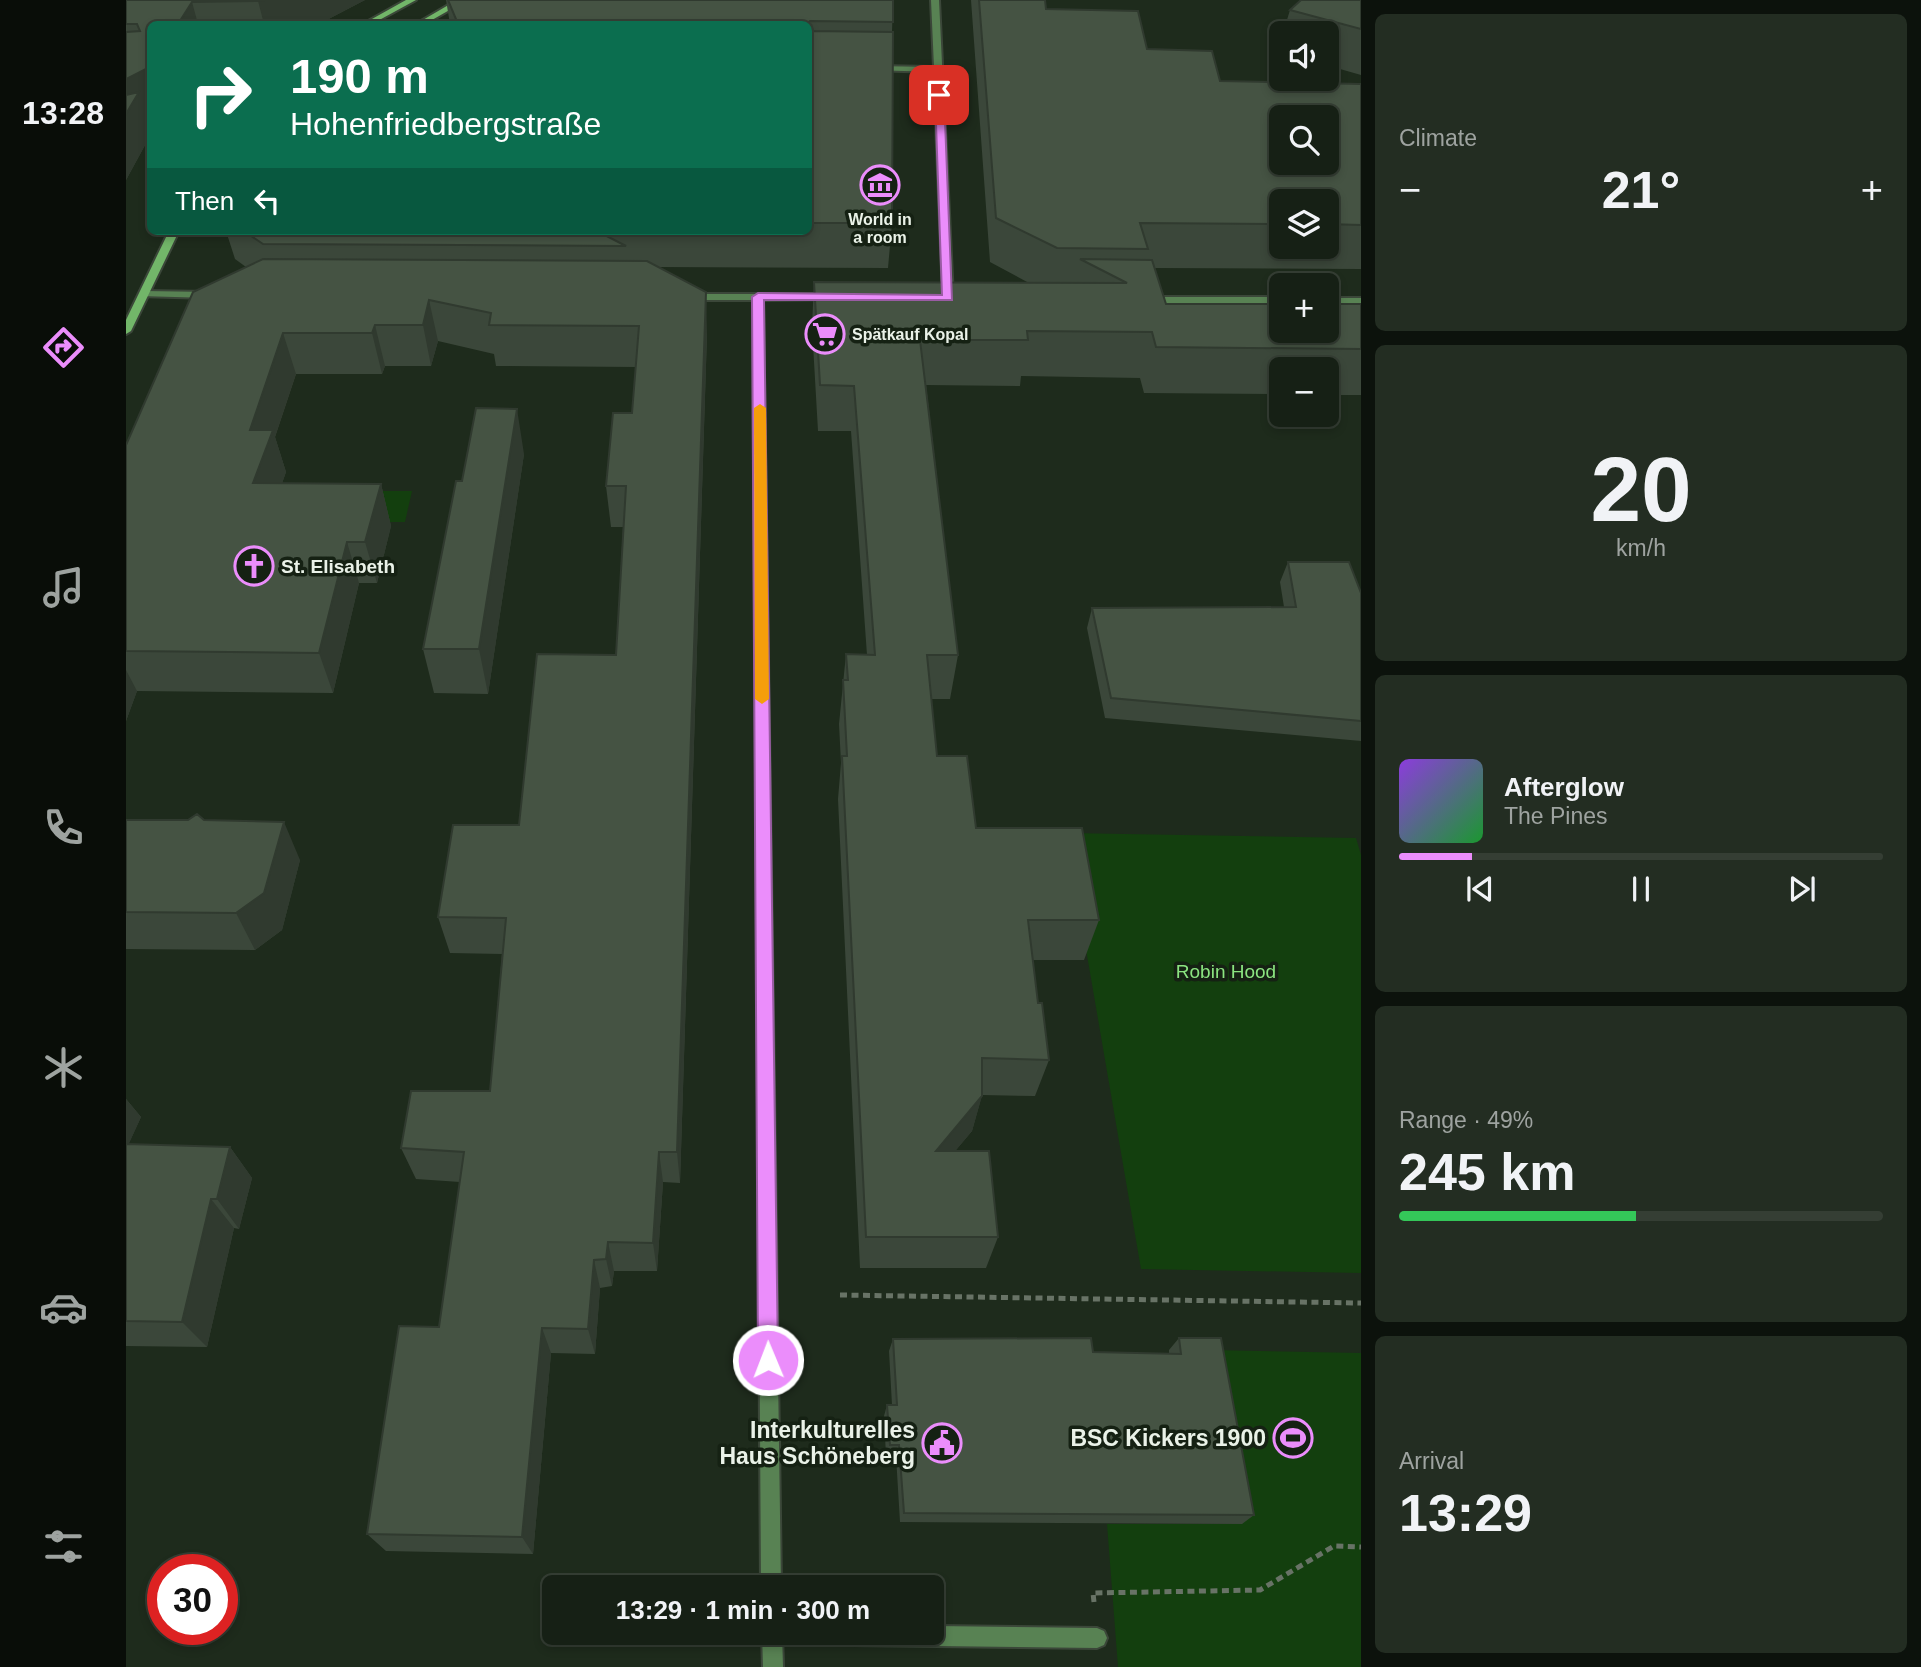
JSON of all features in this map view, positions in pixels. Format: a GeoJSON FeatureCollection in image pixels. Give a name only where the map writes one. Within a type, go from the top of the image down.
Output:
{"type":"FeatureCollection","features":[{"type":"Feature","properties":{"kind":"main road"},"geometry":{"type":"LineString","coordinates":[[373,21],[412,0]]}},
{"type":"Feature","properties":{"kind":"main road"},"geometry":{"type":"LineString","coordinates":[[425,21],[463,0]]}},
{"type":"Feature","properties":{"kind":"main road"},"geometry":{"type":"LineString","coordinates":[[126,331],[172,235]]}},
{"type":"Feature","properties":{"kind":"street"},"geometry":{"type":"LineString","coordinates":[[934,298],[953,298],[935,0]]}},
{"type":"Feature","properties":{"kind":"street"},"geometry":{"type":"LineString","coordinates":[[859,68],[938,70]]}},
{"type":"Feature","properties":{"kind":"street"},"geometry":{"type":"LineString","coordinates":[[144,294],[219,295]]}},
{"type":"Feature","properties":{"kind":"street"},"geometry":{"type":"LineString","coordinates":[[681,297],[840,297]]}},
{"type":"Feature","properties":{"kind":"street"},"geometry":{"type":"LineString","coordinates":[[758,297],[771,1575]]}},
{"type":"Feature","properties":{"kind":"street"},"geometry":{"type":"LineString","coordinates":[[1133,300],[1269,300]]}},
{"type":"Feature","properties":{"kind":"street"},"geometry":{"type":"LineString","coordinates":[[1339,300],[1361,301]]}},
{"type":"Feature","properties":{"kind":"street"},"geometry":{"type":"LineString","coordinates":[[944,1636],[1097,1638]]}},
{"type":"Feature","properties":{"kind":"street"},"geometry":{"type":"LineString","coordinates":[[772,1645],[773,1667]]}},
{"type":"Feature","properties":{"kind":"path"},"geometry":{"type":"LineString","coordinates":[[840,1295],[1361,1303]]}},
{"type":"Feature","properties":{"kind":"path"},"geometry":{"type":"LineString","coordinates":[[1093,1592],[1259,1590],[1334,1546],[1361,1547]]}},
{"type":"Feature","properties":{"kind":"green space"},"geometry":{"type":"Polygon","coordinates":[[[344,491],[412,491],[405,522],[335,522],[344,491]]]}},
{"type":"Feature","properties":{"kind":"green space","name":"Robin Hood"},"geometry":{"type":"Polygon","coordinates":[[[1066,833],[1356,838],[1361,855],[1361,1273],[1141,1269],[1066,833]]]}},
{"type":"Feature","properties":{"kind":"green space","name":"BSC Kickers 1900"},"geometry":{"type":"Polygon","coordinates":[[[1210,1350],[1361,1353],[1361,1667],[1118,1667],[1107,1524],[1242,1524],[1210,1350]]]}},
{"type":"Feature","properties":{"kind":"building"},"geometry":{"type":"Polygon","coordinates":[[[126,0],[265,0],[192,2],[180,21],[147,21],[147,68],[126,79],[126,32],[140,31],[137,24],[126,24],[126,0]]]}},
{"type":"Feature","properties":{"kind":"building"},"geometry":{"type":"Polygon","coordinates":[[[448,0],[893,0],[893,22],[457,21],[448,0]]]}},
{"type":"Feature","properties":{"kind":"building"},"geometry":{"type":"Polygon","coordinates":[[[979,0],[1045,0],[1046,9],[1138,11],[1147,49],[1212,51],[1220,81],[1269,82],[1269,91],[1339,91],[1339,84],[1361,84],[1361,225],[1339,224],[1339,189],[1269,189],[1269,224],[1140,223],[1148,249],[1057,248],[996,218],[979,0]]]}},
{"type":"Feature","properties":{"kind":"building"},"geometry":{"type":"Polygon","coordinates":[[[1301,0],[1361,0],[1361,29],[1339,21],[1290,10],[1301,0]]]}},
{"type":"Feature","properties":{"kind":"building"},"geometry":{"type":"Polygon","coordinates":[[[812,31],[893,32],[892,223],[812,223],[812,31]]]}},
{"type":"Feature","properties":{"kind":"building"},"geometry":{"type":"Polygon","coordinates":[[[139,92],[126,114],[126,95],[139,92]]]}},
{"type":"Feature","properties":{"kind":"building"},"geometry":{"type":"Polygon","coordinates":[[[250,235],[605,235],[626,246],[263,244],[250,235]]]}},
{"type":"Feature","properties":{"kind":"building"},"geometry":{"type":"Polygon","coordinates":[[[263,259],[647,261],[706,292],[677,1152],[659,1152],[653,1243],[608,1242],[606,1259],[594,1260],[588,1329],[542,1328],[522,1537],[367,1534],[399,1326],[439,1327],[464,1152],[401,1148],[411,1091],[490,1091],[506,918],[438,917],[453,825],[519,825],[537,654],[616,655],[626,486],[606,486],[613,413],[632,413],[639,326],[489,325],[491,313],[429,300],[423,325],[375,325],[372,333],[283,333],[250,430],[273,430],[253,483],[381,484],[365,542],[347,542],[319,653],[126,651],[126,445],[193,292],[263,259]]]}},
{"type":"Feature","properties":{"kind":"building"},"geometry":{"type":"Polygon","coordinates":[[[1080,259],[1152,260],[1166,304],[1269,304],[1269,343],[1339,343],[1339,304],[1361,304],[1361,349],[1156,347],[1152,332],[1027,331],[1028,340],[920,340],[958,655],[927,655],[937,756],[967,756],[976,828],[1082,828],[1099,920],[1028,920],[1038,1003],[1042,1003],[1049,1060],[982,1058],[982,1096],[936,1151],[989,1151],[998,1237],[866,1237],[842,756],[847,756],[843,680],[848,680],[846,654],[875,655],[854,386],[820,385],[814,282],[1127,283],[1080,259]]]}},
{"type":"Feature","properties":{"kind":"building"},"geometry":{"type":"Polygon","coordinates":[[[476,408],[517,409],[479,649],[423,649],[456,481],[462,481],[476,408]]]}},
{"type":"Feature","properties":{"kind":"building"},"geometry":{"type":"Polygon","coordinates":[[[1288,562],[1349,562],[1361,593],[1361,721],[1111,698],[1092,608],[1296,607],[1288,562]]]}},
{"type":"Feature","properties":{"kind":"building"},"geometry":{"type":"Polygon","coordinates":[[[197,814],[204,820],[284,822],[264,893],[236,913],[126,912],[126,820],[188,820],[197,814]]]}},
{"type":"Feature","properties":{"kind":"building"},"geometry":{"type":"Polygon","coordinates":[[[126,1144],[230,1147],[217,1199],[211,1199],[182,1322],[126,1321],[126,1144]]]}},
{"type":"Feature","properties":{"kind":"building"},"geometry":{"type":"Polygon","coordinates":[[[1091,1338],[1093,1352],[1181,1354],[1179,1338],[1221,1338],[1254,1515],[904,1513],[899,1445],[890,1445],[887,1405],[897,1405],[893,1339],[1091,1338]]]}},
{"type":"Feature","properties":{"kind":"slow traffic"},"geometry":{"type":"LineString","coordinates":[[760,408],[762,699]]}},
{"type":"Feature","properties":{"kind":"place","name":"World in a room"},"geometry":{"type":"Point","coordinates":[880,185]}},
{"type":"Feature","properties":{"kind":"place","name":"Spätkauf Kopal"},"geometry":{"type":"Point","coordinates":[825,334]}},
{"type":"Feature","properties":{"kind":"place","name":"St. Elisabeth"},"geometry":{"type":"Point","coordinates":[254,566]}},
{"type":"Feature","properties":{"kind":"place","name":"BSC Kickers 1900"},"geometry":{"type":"Point","coordinates":[1293,1438]}},
{"type":"Feature","properties":{"kind":"place","name":"Interkulturelles Haus Schöneberg"},"geometry":{"type":"Point","coordinates":[942,1443]}},
{"type":"Feature","properties":{"kind":"route"},"geometry":{"type":"LineString","coordinates":[[768,1360],[758,297],[948,298],[939,95]]}}]}
